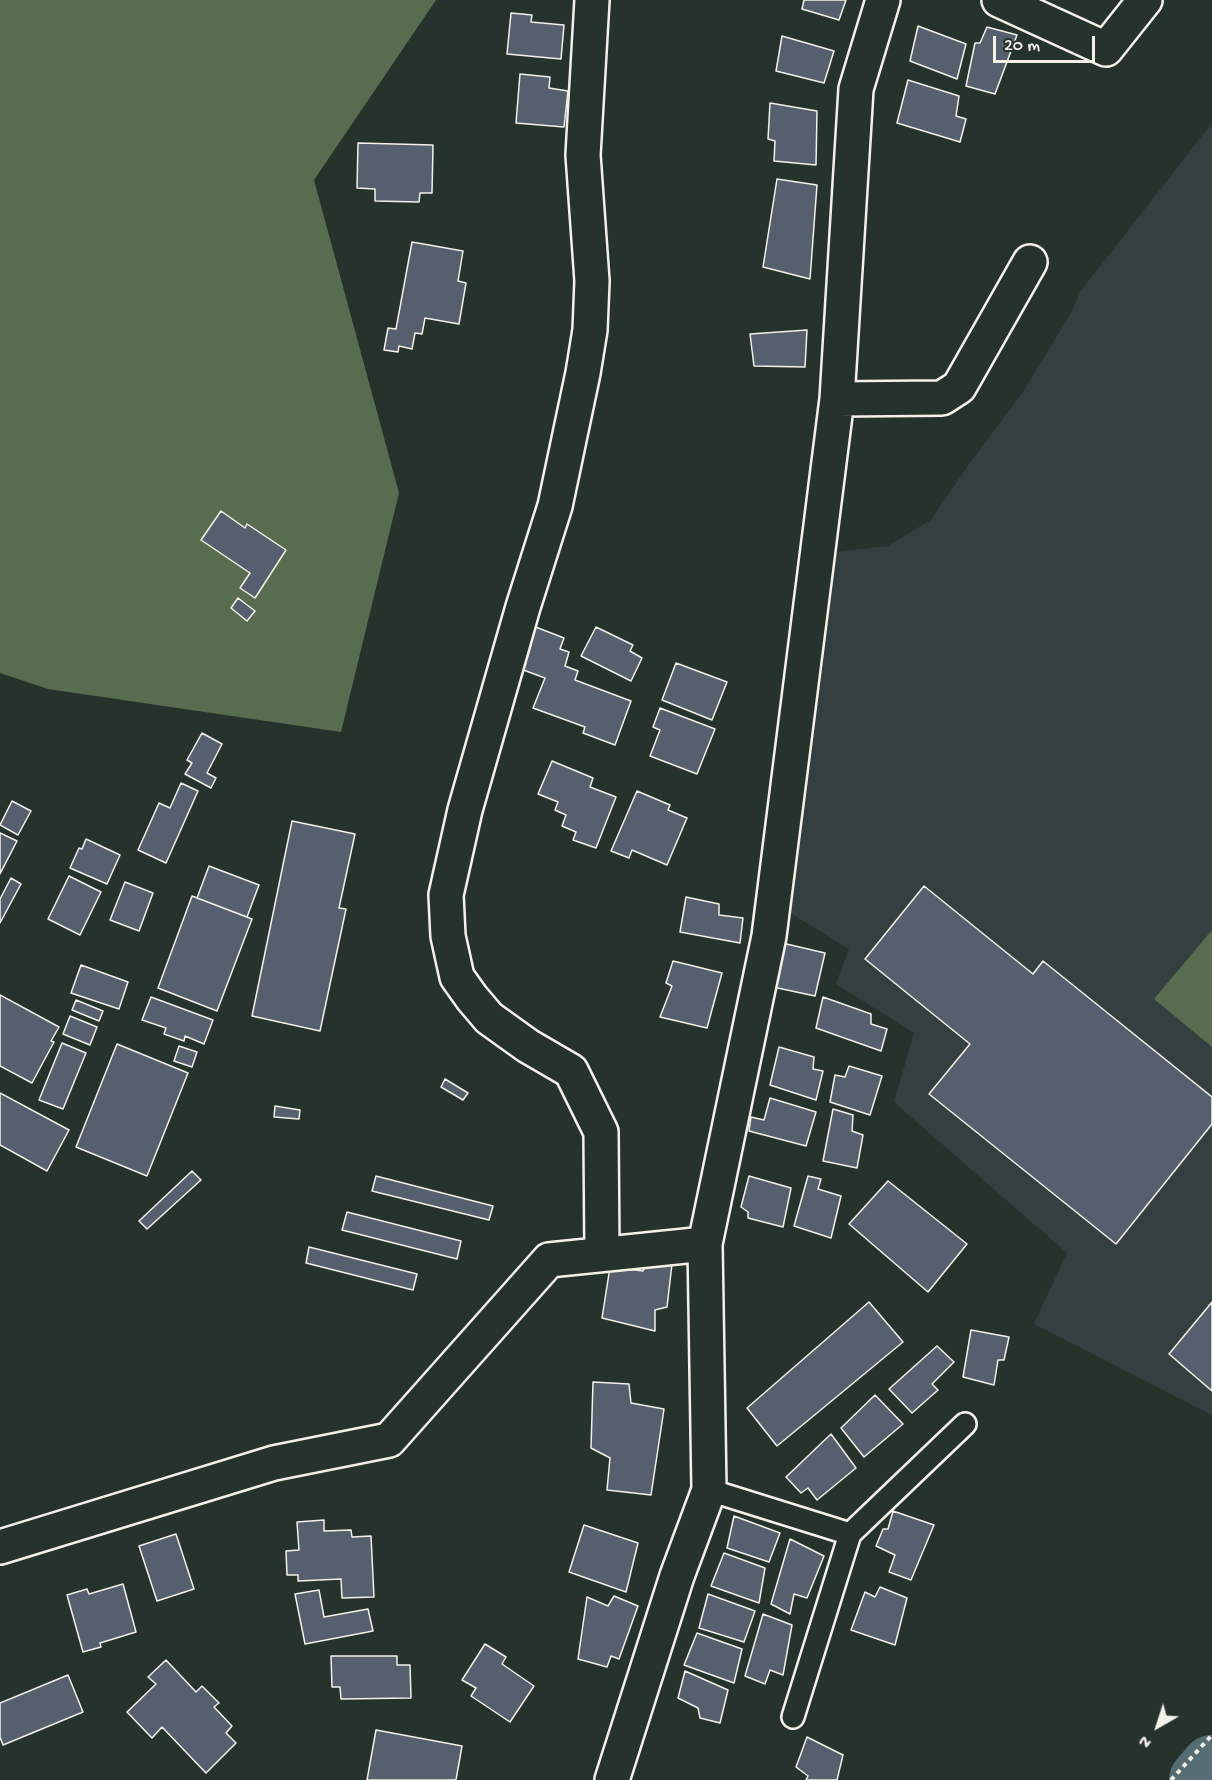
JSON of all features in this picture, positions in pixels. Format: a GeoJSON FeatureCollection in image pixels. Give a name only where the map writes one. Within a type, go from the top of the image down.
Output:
{"type":"FeatureCollection","features":[{"type":"Feature","properties":{"kind":"street"},"geometry":{"type":"LineString","coordinates":[[592,0],[583,155],[592,281],[590,330],[585,362],[555,506],[523,607],[465,810],[446,895],[448,936],[457,977],[489,1018],[528,1046],[571,1071],[600,1132],[602,1254]]}},
{"type":"Feature","properties":{"kind":"street"},"geometry":{"type":"LineString","coordinates":[[612,1780],[677,1576],[709,1490],[705,1244],[769,936],[837,399],[855,89],[883,0]]}},
{"type":"Feature","properties":{"kind":"street"},"geometry":{"type":"LineString","coordinates":[[999,0],[1106,49],[1145,0]]}},
{"type":"Feature","properties":{"kind":"street"},"geometry":{"type":"LineString","coordinates":[[837,399],[942,398],[959,387],[1030,262]]}},
{"type":"Feature","properties":{"kind":"street"},"geometry":{"type":"LineString","coordinates":[[0,1547],[274,1463],[390,1440],[549,1260],[705,1244]]}},
{"type":"Feature","properties":{"kind":"lane"},"geometry":{"type":"LineString","coordinates":[[793,1717],[850,1534],[965,1424]]}},
{"type":"Feature","properties":{"kind":"lane"},"geometry":{"type":"LineString","coordinates":[[709,1490],[850,1534]]}},
{"type":"Feature","properties":{"kind":"path"},"geometry":{"type":"LineString","coordinates":[[1171,1780],[1212,1735]]}},
{"type":"Feature","properties":{"kind":"shaded area"},"geometry":{"type":"Polygon","coordinates":[[[1212,123],[1212,1415],[1034,1324],[1067,1253],[894,1102],[914,1033],[836,984],[849,949],[787,911],[828,553],[888,546],[931,520],[1023,392],[1071,313],[1080,292],[1212,123]]]}},
{"type":"Feature","properties":{"kind":"green space"},"geometry":{"type":"Polygon","coordinates":[[[0,0],[436,0],[314,180],[399,493],[341,732],[48,689],[0,673],[0,0]]]}},
{"type":"Feature","properties":{"kind":"green space"},"geometry":{"type":"Polygon","coordinates":[[[1212,930],[1212,1047],[1154,999],[1212,930]]]}},
{"type":"Feature","properties":{"kind":"building"},"geometry":{"type":"Polygon","coordinates":[[[804,0],[846,0],[839,20],[802,9],[804,0]]]}},
{"type":"Feature","properties":{"kind":"building"},"geometry":{"type":"Polygon","coordinates":[[[511,13],[532,15],[531,22],[564,25],[561,59],[507,54],[511,13]]]}},
{"type":"Feature","properties":{"kind":"building"},"geometry":{"type":"Polygon","coordinates":[[[918,26],[966,44],[957,79],[910,61],[918,26]]]}},
{"type":"Feature","properties":{"kind":"building"},"geometry":{"type":"Polygon","coordinates":[[[987,27],[1017,35],[995,94],[966,86],[975,43],[980,43],[987,27]]]}},
{"type":"Feature","properties":{"kind":"building"},"geometry":{"type":"Polygon","coordinates":[[[782,36],[834,51],[824,83],[776,71],[782,36]]]}},
{"type":"Feature","properties":{"kind":"building"},"geometry":{"type":"Polygon","coordinates":[[[520,74],[550,77],[549,88],[568,91],[564,127],[516,123],[520,74]]]}},
{"type":"Feature","properties":{"kind":"building"},"geometry":{"type":"Polygon","coordinates":[[[908,80],[959,96],[956,116],[966,119],[960,142],[897,123],[908,80]]]}},
{"type":"Feature","properties":{"kind":"building"},"geometry":{"type":"Polygon","coordinates":[[[770,103],[817,111],[816,165],[774,161],[775,141],[768,139],[770,103]]]}},
{"type":"Feature","properties":{"kind":"building"},"geometry":{"type":"Polygon","coordinates":[[[358,143],[433,145],[432,193],[420,193],[419,202],[375,201],[375,189],[357,188],[358,143]]]}},
{"type":"Feature","properties":{"kind":"building"},"geometry":{"type":"Polygon","coordinates":[[[777,179],[817,185],[810,279],[763,267],[777,179]]]}},
{"type":"Feature","properties":{"kind":"building"},"geometry":{"type":"Polygon","coordinates":[[[412,242],[463,251],[458,281],[466,283],[459,324],[425,318],[422,334],[415,333],[412,349],[399,346],[398,352],[384,350],[388,328],[396,329],[412,242]]]}},
{"type":"Feature","properties":{"kind":"building"},"geometry":{"type":"Polygon","coordinates":[[[807,330],[805,367],[754,366],[750,334],[807,330]]]}},
{"type":"Feature","properties":{"kind":"building"},"geometry":{"type":"Polygon","coordinates":[[[221,511],[245,528],[247,524],[286,550],[255,598],[240,588],[250,573],[201,540],[221,511]]]}},
{"type":"Feature","properties":{"kind":"building"},"geometry":{"type":"Polygon","coordinates":[[[238,598],[255,611],[247,621],[231,608],[238,598]]]}},
{"type":"Feature","properties":{"kind":"building"},"geometry":{"type":"Polygon","coordinates":[[[533,626],[564,638],[560,649],[569,652],[565,666],[578,671],[575,680],[631,701],[615,745],[583,733],[585,727],[533,708],[545,678],[518,668],[533,626]]]}},
{"type":"Feature","properties":{"kind":"building"},"geometry":{"type":"Polygon","coordinates":[[[596,627],[633,645],[630,651],[642,658],[631,681],[581,656],[596,627]]]}},
{"type":"Feature","properties":{"kind":"building"},"geometry":{"type":"Polygon","coordinates":[[[676,663],[727,682],[712,720],[662,700],[676,663]]]}},
{"type":"Feature","properties":{"kind":"building"},"geometry":{"type":"Polygon","coordinates":[[[660,708],[715,729],[697,774],[650,756],[660,730],[653,727],[660,708]]]}},
{"type":"Feature","properties":{"kind":"building"},"geometry":{"type":"Polygon","coordinates":[[[202,733],[222,744],[207,773],[216,778],[211,788],[185,774],[192,763],[187,760],[202,733]]]}},
{"type":"Feature","properties":{"kind":"building"},"geometry":{"type":"Polygon","coordinates":[[[552,761],[593,778],[590,787],[616,797],[596,848],[573,840],[576,832],[562,826],[566,815],[555,810],[558,802],[538,794],[552,761]]]}},
{"type":"Feature","properties":{"kind":"building"},"geometry":{"type":"Polygon","coordinates":[[[181,783],[198,791],[166,863],[138,850],[159,803],[170,808],[181,783]]]}},
{"type":"Feature","properties":{"kind":"building"},"geometry":{"type":"Polygon","coordinates":[[[637,791],[670,805],[668,810],[687,818],[667,865],[632,850],[629,858],[611,851],[637,791]]]}},
{"type":"Feature","properties":{"kind":"building"},"geometry":{"type":"Polygon","coordinates":[[[12,801],[31,811],[18,835],[0,825],[12,801]]]}},
{"type":"Feature","properties":{"kind":"building"},"geometry":{"type":"Polygon","coordinates":[[[292,821],[355,834],[339,908],[346,909],[320,1031],[252,1016],[292,821]]]}},
{"type":"Feature","properties":{"kind":"building"},"geometry":{"type":"Polygon","coordinates":[[[0,833],[17,841],[0,874],[0,833]]]}},
{"type":"Feature","properties":{"kind":"building"},"geometry":{"type":"Polygon","coordinates":[[[86,839],[120,855],[107,884],[70,868],[86,839]]]}},
{"type":"Feature","properties":{"kind":"building"},"geometry":{"type":"Polygon","coordinates":[[[209,866],[259,885],[247,917],[197,898],[209,866]]]}},
{"type":"Feature","properties":{"kind":"building"},"geometry":{"type":"Polygon","coordinates":[[[69,876],[101,892],[80,935],[48,919],[69,876]]]}},
{"type":"Feature","properties":{"kind":"building"},"geometry":{"type":"Polygon","coordinates":[[[11,878],[21,884],[0,923],[0,899],[11,878]]]}},
{"type":"Feature","properties":{"kind":"building"},"geometry":{"type":"Polygon","coordinates":[[[125,882],[153,893],[139,931],[110,920],[125,882]]]}},
{"type":"Feature","properties":{"kind":"building"},"geometry":{"type":"Polygon","coordinates":[[[924,886],[1033,974],[1043,961],[1212,1097],[1212,1124],[1116,1244],[929,1094],[970,1044],[865,959],[924,886]]]}},
{"type":"Feature","properties":{"kind":"building"},"geometry":{"type":"Polygon","coordinates":[[[192,896],[252,919],[217,1011],[158,988],[192,896]]]}},
{"type":"Feature","properties":{"kind":"building"},"geometry":{"type":"Polygon","coordinates":[[[686,897],[719,904],[719,915],[743,918],[740,943],[680,932],[686,897]]]}},
{"type":"Feature","properties":{"kind":"building"},"geometry":{"type":"Polygon","coordinates":[[[778,942],[825,953],[815,996],[773,987],[778,942]]]}},
{"type":"Feature","properties":{"kind":"building"},"geometry":{"type":"Polygon","coordinates":[[[673,961],[722,973],[707,1028],[660,1017],[672,986],[666,983],[673,961]]]}},
{"type":"Feature","properties":{"kind":"building"},"geometry":{"type":"Polygon","coordinates":[[[81,965],[128,982],[119,1009],[71,993],[81,965]]]}},
{"type":"Feature","properties":{"kind":"building"},"geometry":{"type":"Polygon","coordinates":[[[0,995],[59,1027],[51,1041],[54,1042],[32,1083],[0,1066],[0,995]]]}},
{"type":"Feature","properties":{"kind":"building"},"geometry":{"type":"Polygon","coordinates":[[[151,997],[213,1020],[204,1044],[185,1036],[184,1041],[164,1034],[166,1028],[142,1020],[151,997]]]}},
{"type":"Feature","properties":{"kind":"building"},"geometry":{"type":"Polygon","coordinates":[[[823,997],[871,1014],[871,1024],[887,1029],[881,1051],[816,1028],[823,997]]]}},
{"type":"Feature","properties":{"kind":"building"},"geometry":{"type":"Polygon","coordinates":[[[76,1000],[103,1011],[99,1021],[72,1010],[76,1000]]]}},
{"type":"Feature","properties":{"kind":"building"},"geometry":{"type":"Polygon","coordinates":[[[70,1016],[97,1027],[90,1045],[63,1034],[70,1016]]]}},
{"type":"Feature","properties":{"kind":"building"},"geometry":{"type":"Polygon","coordinates":[[[62,1043],[86,1053],[63,1109],[39,1100],[62,1043]]]}},
{"type":"Feature","properties":{"kind":"building"},"geometry":{"type":"Polygon","coordinates":[[[117,1044],[188,1073],[147,1176],[76,1147],[117,1044]]]}},
{"type":"Feature","properties":{"kind":"building"},"geometry":{"type":"Polygon","coordinates":[[[179,1046],[197,1052],[192,1067],[174,1061],[179,1046]]]}},
{"type":"Feature","properties":{"kind":"building"},"geometry":{"type":"Polygon","coordinates":[[[779,1047],[814,1057],[813,1069],[823,1071],[816,1100],[770,1085],[779,1047]]]}},
{"type":"Feature","properties":{"kind":"building"},"geometry":{"type":"Polygon","coordinates":[[[849,1066],[882,1076],[870,1115],[830,1102],[835,1075],[845,1077],[849,1066]]]}},
{"type":"Feature","properties":{"kind":"building"},"geometry":{"type":"Polygon","coordinates":[[[445,1079],[468,1093],[463,1100],[441,1087],[445,1079]]]}},
{"type":"Feature","properties":{"kind":"building"},"geometry":{"type":"Polygon","coordinates":[[[0,1093],[69,1130],[47,1171],[0,1145],[0,1093]]]}},
{"type":"Feature","properties":{"kind":"building"},"geometry":{"type":"Polygon","coordinates":[[[770,1098],[816,1112],[806,1146],[749,1131],[751,1117],[764,1120],[770,1098]]]}},
{"type":"Feature","properties":{"kind":"building"},"geometry":{"type":"Polygon","coordinates":[[[275,1106],[300,1110],[299,1119],[274,1117],[275,1106]]]}},
{"type":"Feature","properties":{"kind":"building"},"geometry":{"type":"Polygon","coordinates":[[[833,1109],[853,1115],[852,1131],[863,1135],[857,1168],[823,1161],[833,1109]]]}},
{"type":"Feature","properties":{"kind":"building"},"geometry":{"type":"Polygon","coordinates":[[[192,1171],[201,1180],[147,1229],[139,1221],[192,1171]]]}},
{"type":"Feature","properties":{"kind":"building"},"geometry":{"type":"Polygon","coordinates":[[[376,1176],[493,1206],[489,1220],[372,1191],[376,1176]]]}},
{"type":"Feature","properties":{"kind":"building"},"geometry":{"type":"Polygon","coordinates":[[[749,1176],[791,1188],[783,1227],[748,1218],[748,1212],[741,1207],[749,1176]]]}},
{"type":"Feature","properties":{"kind":"building"},"geometry":{"type":"Polygon","coordinates":[[[808,1176],[821,1179],[818,1189],[841,1196],[831,1238],[794,1226],[808,1176]]]}},
{"type":"Feature","properties":{"kind":"building"},"geometry":{"type":"Polygon","coordinates":[[[888,1181],[967,1244],[928,1292],[849,1224],[888,1181]]]}},
{"type":"Feature","properties":{"kind":"building"},"geometry":{"type":"Polygon","coordinates":[[[347,1212],[461,1241],[457,1259],[342,1230],[347,1212]]]}},
{"type":"Feature","properties":{"kind":"building"},"geometry":{"type":"Polygon","coordinates":[[[309,1247],[417,1274],[413,1290],[306,1263],[309,1247]]]}},
{"type":"Feature","properties":{"kind":"building"},"geometry":{"type":"Polygon","coordinates":[[[647,1261],[672,1264],[667,1307],[655,1310],[655,1331],[602,1318],[610,1267],[643,1271],[647,1261]]]}},
{"type":"Feature","properties":{"kind":"building"},"geometry":{"type":"Polygon","coordinates":[[[869,1302],[903,1342],[777,1446],[747,1408],[869,1302]]]}},
{"type":"Feature","properties":{"kind":"building"},"geometry":{"type":"Polygon","coordinates":[[[1212,1302],[1212,1391],[1169,1354],[1212,1302]]]}},
{"type":"Feature","properties":{"kind":"building"},"geometry":{"type":"Polygon","coordinates":[[[971,1330],[1009,1337],[1004,1360],[998,1360],[994,1385],[963,1377],[971,1330]]]}},
{"type":"Feature","properties":{"kind":"building"},"geometry":{"type":"Polygon","coordinates":[[[937,1346],[954,1362],[932,1384],[938,1390],[912,1413],[889,1389],[937,1346]]]}},
{"type":"Feature","properties":{"kind":"building"},"geometry":{"type":"Polygon","coordinates":[[[593,1382],[629,1384],[631,1403],[664,1409],[651,1495],[607,1490],[610,1458],[591,1448],[593,1382]]]}},
{"type":"Feature","properties":{"kind":"building"},"geometry":{"type":"Polygon","coordinates":[[[875,1395],[903,1424],[864,1457],[841,1428],[875,1395]]]}},
{"type":"Feature","properties":{"kind":"building"},"geometry":{"type":"Polygon","coordinates":[[[831,1434],[856,1468],[817,1500],[808,1488],[801,1493],[786,1477],[831,1434]]]}},
{"type":"Feature","properties":{"kind":"building"},"geometry":{"type":"Polygon","coordinates":[[[893,1511],[934,1525],[911,1580],[889,1572],[895,1555],[876,1546],[883,1529],[888,1529],[893,1511]]]}},
{"type":"Feature","properties":{"kind":"building"},"geometry":{"type":"Polygon","coordinates":[[[734,1516],[780,1533],[769,1562],[727,1548],[734,1516]]]}},
{"type":"Feature","properties":{"kind":"building"},"geometry":{"type":"Polygon","coordinates":[[[324,1520],[324,1531],[351,1530],[352,1537],[371,1536],[374,1597],[342,1598],[341,1579],[298,1581],[298,1575],[287,1575],[286,1551],[299,1550],[297,1522],[324,1520]]]}},
{"type":"Feature","properties":{"kind":"building"},"geometry":{"type":"Polygon","coordinates":[[[584,1525],[638,1543],[626,1592],[569,1572],[584,1525]]]}},
{"type":"Feature","properties":{"kind":"building"},"geometry":{"type":"Polygon","coordinates":[[[176,1534],[194,1589],[157,1601],[139,1546],[176,1534]]]}},
{"type":"Feature","properties":{"kind":"building"},"geometry":{"type":"Polygon","coordinates":[[[790,1539],[824,1556],[807,1598],[794,1594],[790,1614],[771,1604],[790,1539]]]}},
{"type":"Feature","properties":{"kind":"building"},"geometry":{"type":"Polygon","coordinates":[[[724,1553],[765,1568],[759,1603],[711,1586],[724,1553]]]}},
{"type":"Feature","properties":{"kind":"building"},"geometry":{"type":"Polygon","coordinates":[[[123,1584],[136,1632],[100,1643],[101,1647],[83,1652],[67,1595],[87,1589],[89,1594],[123,1584]]]}},
{"type":"Feature","properties":{"kind":"building"},"geometry":{"type":"Polygon","coordinates":[[[880,1587],[907,1598],[895,1645],[851,1630],[865,1592],[875,1597],[880,1587]]]}},
{"type":"Feature","properties":{"kind":"building"},"geometry":{"type":"Polygon","coordinates":[[[319,1590],[324,1617],[368,1609],[373,1631],[305,1644],[295,1594],[319,1590]]]}},
{"type":"Feature","properties":{"kind":"building"},"geometry":{"type":"Polygon","coordinates":[[[708,1594],[755,1611],[744,1642],[699,1628],[708,1594]]]}},
{"type":"Feature","properties":{"kind":"building"},"geometry":{"type":"Polygon","coordinates":[[[614,1596],[638,1606],[619,1659],[611,1656],[607,1667],[578,1659],[587,1597],[608,1606],[614,1596]]]}},
{"type":"Feature","properties":{"kind":"building"},"geometry":{"type":"Polygon","coordinates":[[[763,1614],[792,1625],[783,1675],[770,1670],[765,1684],[745,1676],[763,1614]]]}},
{"type":"Feature","properties":{"kind":"building"},"geometry":{"type":"Polygon","coordinates":[[[697,1633],[742,1649],[734,1683],[684,1665],[697,1633]]]}},
{"type":"Feature","properties":{"kind":"building"},"geometry":{"type":"Polygon","coordinates":[[[485,1644],[506,1657],[502,1664],[534,1686],[510,1722],[471,1696],[476,1688],[462,1680],[485,1644]]]}},
{"type":"Feature","properties":{"kind":"building"},"geometry":{"type":"Polygon","coordinates":[[[331,1656],[397,1656],[397,1665],[410,1665],[411,1698],[341,1699],[340,1687],[332,1687],[331,1656]]]}},
{"type":"Feature","properties":{"kind":"building"},"geometry":{"type":"Polygon","coordinates":[[[166,1660],[196,1692],[202,1686],[219,1703],[214,1707],[232,1726],[226,1733],[236,1743],[206,1773],[162,1727],[152,1738],[127,1712],[156,1684],[148,1677],[166,1660]]]}},
{"type":"Feature","properties":{"kind":"building"},"geometry":{"type":"Polygon","coordinates":[[[685,1671],[728,1690],[720,1723],[700,1718],[698,1708],[678,1698],[685,1671]]]}},
{"type":"Feature","properties":{"kind":"building"},"geometry":{"type":"Polygon","coordinates":[[[68,1675],[83,1712],[3,1745],[0,1737],[0,1703],[68,1675]]]}},
{"type":"Feature","properties":{"kind":"building"},"geometry":{"type":"Polygon","coordinates":[[[376,1730],[462,1746],[456,1780],[367,1780],[376,1730]]]}},
{"type":"Feature","properties":{"kind":"building"},"geometry":{"type":"Polygon","coordinates":[[[807,1737],[843,1755],[837,1780],[806,1780],[808,1776],[796,1767],[807,1737]]]}},
{"type":"Feature","properties":{"kind":"waterway"},"geometry":{"type":"LineString","coordinates":[[1200,1780],[1212,1766]]}}]}
